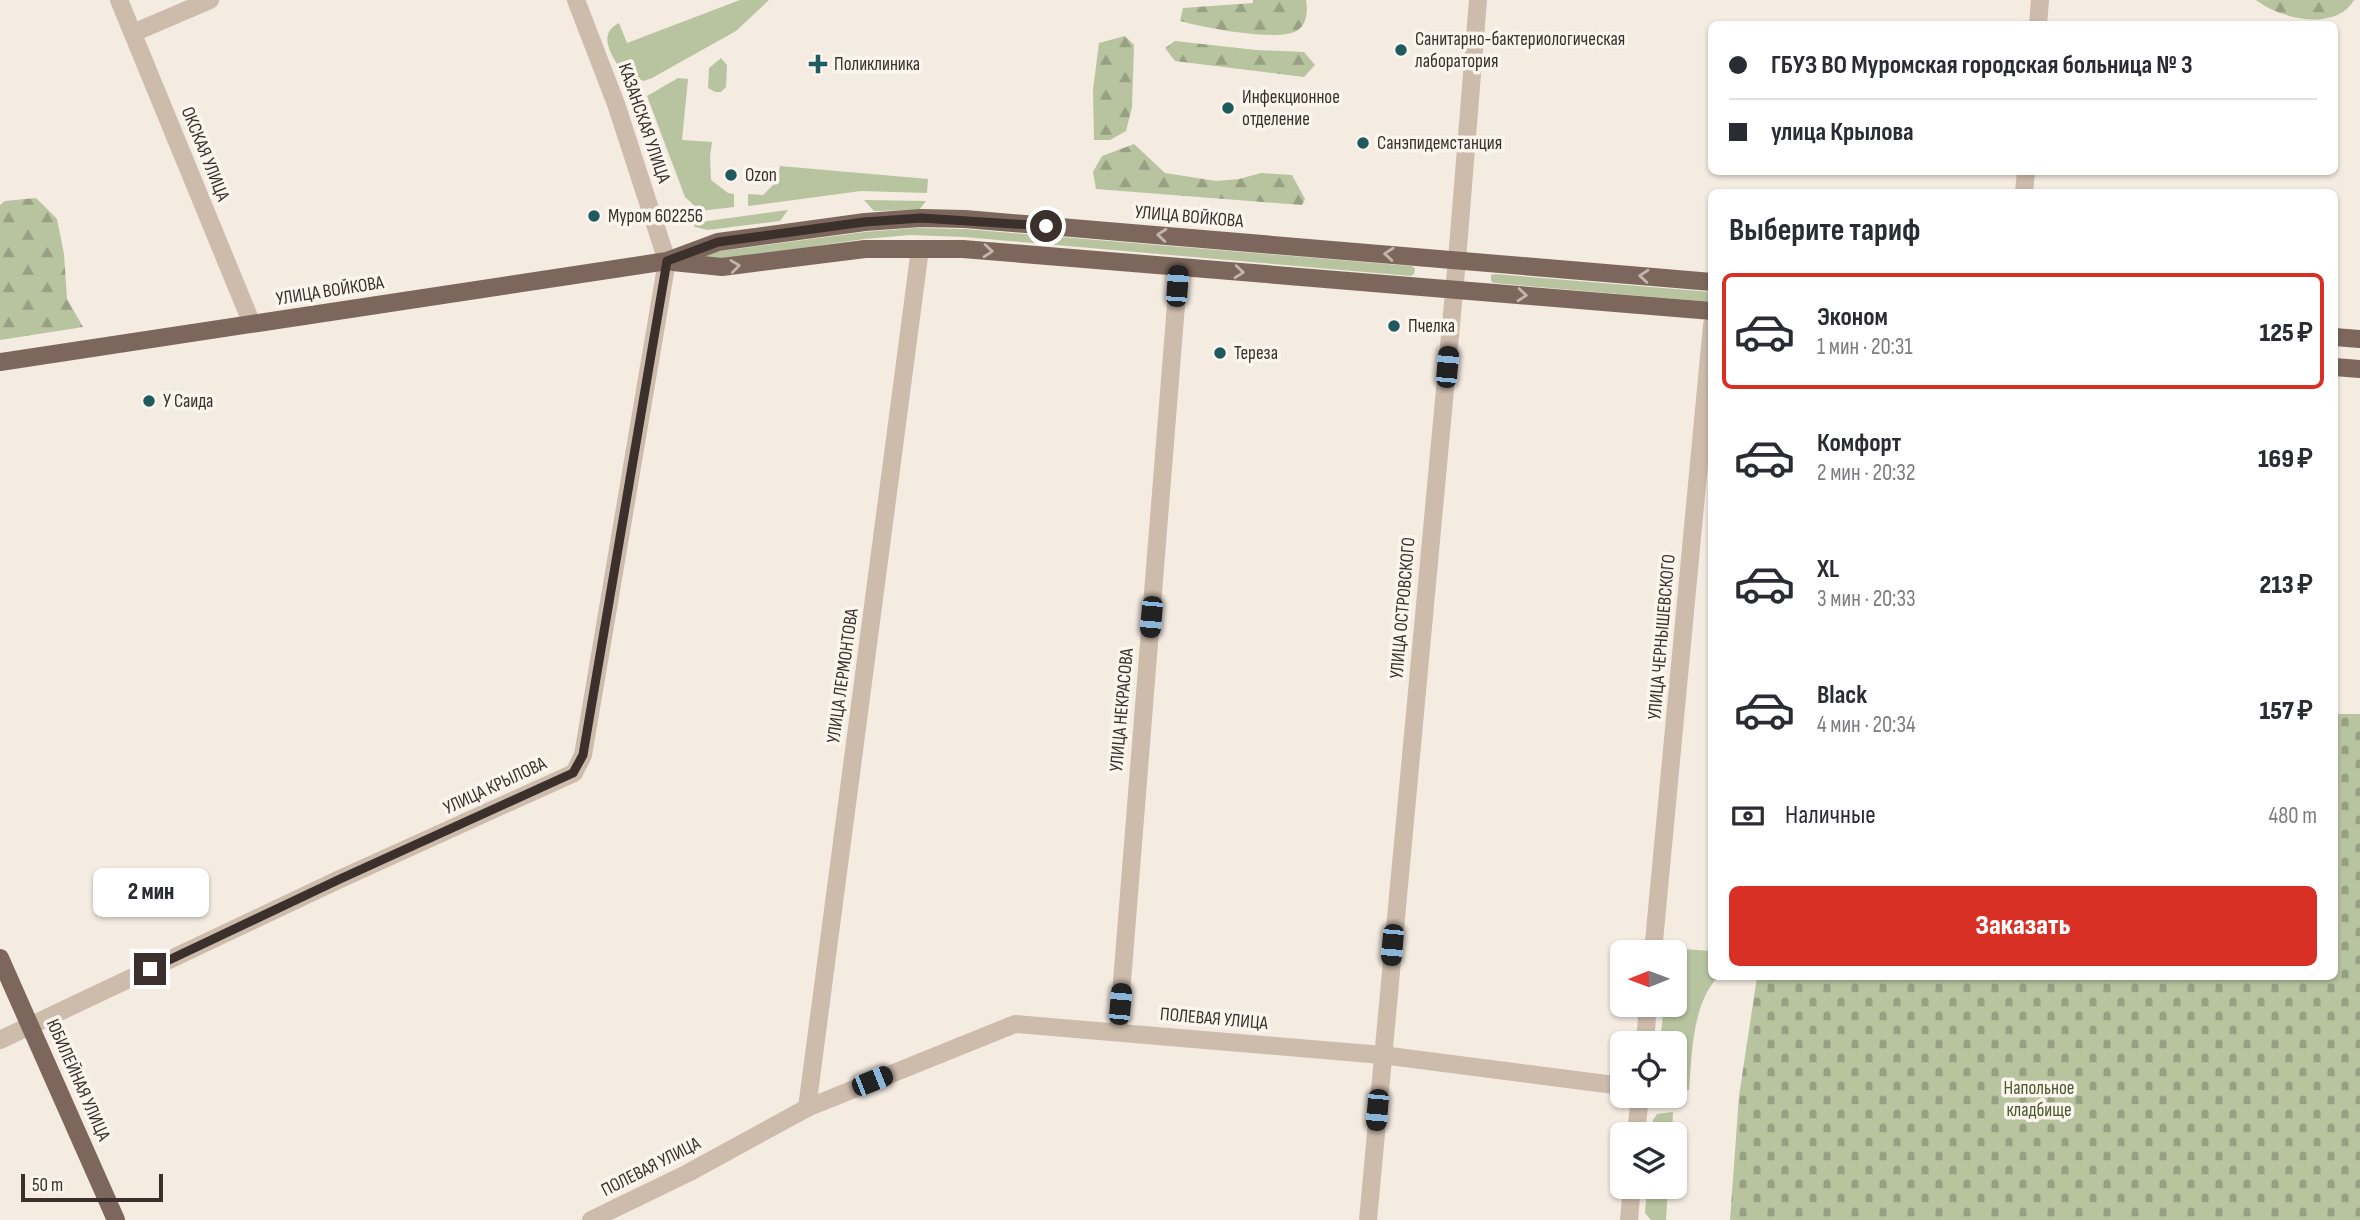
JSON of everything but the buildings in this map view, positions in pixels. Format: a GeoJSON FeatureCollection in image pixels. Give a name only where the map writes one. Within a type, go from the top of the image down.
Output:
{"type":"FeatureCollection","features":[{"type":"Feature","properties":{"kind":"main road","name":"УЛИЦА ВОЙКОВА"},"geometry":{"type":"LineString","coordinates":[[0,362],[667,261],[718,242],[864,222],[921,218],[965,219],[1708,282]]}},
{"type":"Feature","properties":{"kind":"main road","name":"УЛИЦА ВОЙКОВА"},"geometry":{"type":"LineString","coordinates":[[667,261],[722,267],[865,249],[963,248],[1708,311]]}},
{"type":"Feature","properties":{"kind":"main road"},"geometry":{"type":"LineString","coordinates":[[2338,337],[2360,339]]}},
{"type":"Feature","properties":{"kind":"main road"},"geometry":{"type":"LineString","coordinates":[[2338,367],[2360,369]]}},
{"type":"Feature","properties":{"kind":"main road","name":"ЮБИЛЕЙНАЯ УЛИЦА"},"geometry":{"type":"LineString","coordinates":[[0,958],[117,1220]]}},
{"type":"Feature","properties":{"kind":"street","name":"ОКСКАЯ УЛИЦА"},"geometry":{"type":"LineString","coordinates":[[119,0],[253,324]]}},
{"type":"Feature","properties":{"kind":"street"},"geometry":{"type":"LineString","coordinates":[[133,33],[210,0]]}},
{"type":"Feature","properties":{"kind":"street","name":"КАЗАНСКАЯ УЛИЦА"},"geometry":{"type":"LineString","coordinates":[[576,0],[617,104],[667,261]]}},
{"type":"Feature","properties":{"kind":"street","name":"УЛИЦА ОСТРОВСКОГО"},"geometry":{"type":"LineString","coordinates":[[1368,1220],[1457,260],[1478,0]]}},
{"type":"Feature","properties":{"kind":"street"},"geometry":{"type":"LineString","coordinates":[[2038,21],[2040,0]]}},
{"type":"Feature","properties":{"kind":"street","name":"УЛИЦА ЛЕРМОНТОВА"},"geometry":{"type":"LineString","coordinates":[[807,1108],[920,249]]}},
{"type":"Feature","properties":{"kind":"street","name":"УЛИЦА КРЫЛОВА"},"geometry":{"type":"LineString","coordinates":[[0,1040],[573,773],[583,755],[667,261]]}},
{"type":"Feature","properties":{"kind":"street","name":"УЛИЦА НЕКРАСОВА"},"geometry":{"type":"LineString","coordinates":[[1118,1032],[1179,267]]}},
{"type":"Feature","properties":{"kind":"street","name":"УЛИЦА ЧЕРНЫШЕВСКОГО"},"geometry":{"type":"LineString","coordinates":[[1654,940],[1708,368]]}},
{"type":"Feature","properties":{"kind":"street","name":"ПОЛЕВАЯ УЛИЦА"},"geometry":{"type":"LineString","coordinates":[[592,1220],[688,1173],[807,1108],[1015,1024],[1382,1055],[1610,1084]]}},
{"type":"Feature","properties":{"kind":"street"},"geometry":{"type":"LineString","coordinates":[[1629,1220],[1631,1199]]}},
{"type":"Feature","properties":{"kind":"green space"},"geometry":{"type":"Polygon","coordinates":[[[740,0],[769,0],[736,31],[652,78],[644,81],[623,74],[611,54],[608,34],[619,23],[627,43],[740,0]]]}},
{"type":"Feature","properties":{"kind":"green space"},"geometry":{"type":"Polygon","coordinates":[[[1253,0],[1306,0],[1305,21],[1298,30],[1275,35],[1241,33],[1180,21],[1183,8],[1253,3],[1253,0]]]}},
{"type":"Feature","properties":{"kind":"green space"},"geometry":{"type":"Polygon","coordinates":[[[2256,0],[2354,0],[2346,10],[2334,16],[2307,19],[2279,13],[2256,0]]]}},
{"type":"Feature","properties":{"kind":"green space"},"geometry":{"type":"Polygon","coordinates":[[[1125,36],[1134,45],[1132,107],[1126,131],[1110,140],[1094,140],[1093,90],[1099,43],[1125,36]]]}},
{"type":"Feature","properties":{"kind":"green space"},"geometry":{"type":"Polygon","coordinates":[[[1175,41],[1304,52],[1315,65],[1304,77],[1175,61],[1165,48],[1175,41]]]}},
{"type":"Feature","properties":{"kind":"green space"},"geometry":{"type":"Polygon","coordinates":[[[721,58],[727,65],[726,87],[721,92],[715,92],[708,88],[709,68],[721,58]]]}},
{"type":"Feature","properties":{"kind":"green space"},"geometry":{"type":"Polygon","coordinates":[[[678,78],[688,79],[682,140],[712,142],[711,180],[728,193],[734,194],[734,207],[700,211],[685,197],[647,96],[678,78]]]}},
{"type":"Feature","properties":{"kind":"green space"},"geometry":{"type":"Polygon","coordinates":[[[1134,144],[1165,173],[1216,181],[1261,173],[1292,175],[1305,199],[1302,205],[1096,189],[1093,172],[1102,156],[1134,144]]]}},
{"type":"Feature","properties":{"kind":"green space"},"geometry":{"type":"Polygon","coordinates":[[[780,166],[928,179],[927,193],[861,191],[748,206],[748,194],[763,195],[777,181],[780,166]]]}},
{"type":"Feature","properties":{"kind":"green space"},"geometry":{"type":"Polygon","coordinates":[[[36,198],[57,219],[64,254],[67,299],[83,327],[0,340],[0,205],[5,201],[36,198]]]}},
{"type":"Feature","properties":{"kind":"green space"},"geometry":{"type":"Polygon","coordinates":[[[864,200],[926,201],[919,210],[874,211],[864,200]]]}},
{"type":"Feature","properties":{"kind":"green space"},"geometry":{"type":"Polygon","coordinates":[[[788,210],[780,221],[707,230],[695,227],[693,223],[788,210]]]}},
{"type":"Feature","properties":{"kind":"green space"},"geometry":{"type":"Polygon","coordinates":[[[915,228],[964,229],[1415,268],[1411,276],[964,237],[910,235],[702,261],[706,253],[915,228]]]}},
{"type":"Feature","properties":{"kind":"green space"},"geometry":{"type":"Polygon","coordinates":[[[1491,275],[1708,292],[1708,302],[1494,283],[1491,281],[1491,275]]]}},
{"type":"Feature","properties":{"kind":"green space","name":"Напольное кладбище"},"geometry":{"type":"Polygon","coordinates":[[[2338,714],[2360,714],[2360,1220],[1730,1220],[1739,1096],[1757,980],[2338,980],[2338,714]]]}},
{"type":"Feature","properties":{"kind":"green space"},"geometry":{"type":"Polygon","coordinates":[[[1687,949],[1708,951],[1708,980],[1716,980],[1709,988],[1698,1015],[1689,1090],[1687,1031],[1661,1031],[1663,1017],[1687,1017],[1687,949]]]}},
{"type":"Feature","properties":{"kind":"green space"},"geometry":{"type":"Polygon","coordinates":[[[1673,1112],[1673,1122],[1653,1122],[1657,1114],[1673,1112]]]}},
{"type":"Feature","properties":{"kind":"green space"},"geometry":{"type":"Polygon","coordinates":[[[1646,1199],[1667,1199],[1666,1220],[1651,1220],[1645,1213],[1646,1199]]]}},
{"type":"Feature","properties":{"kind":"place","name":"Санитарно-бактериологическая лаборатория"},"geometry":{"type":"Point","coordinates":[1401,50]}},
{"type":"Feature","properties":{"kind":"place","name":"Поликлиника"},"geometry":{"type":"Point","coordinates":[818,64]}},
{"type":"Feature","properties":{"kind":"place","name":"Инфекционное отделение"},"geometry":{"type":"Point","coordinates":[1228,108]}},
{"type":"Feature","properties":{"kind":"place","name":"Cанэпидемстанция"},"geometry":{"type":"Point","coordinates":[1363,143]}},
{"type":"Feature","properties":{"kind":"place","name":"Ozon"},"geometry":{"type":"Point","coordinates":[731,175]}},
{"type":"Feature","properties":{"kind":"place","name":"Муром 602256"},"geometry":{"type":"Point","coordinates":[594,216]}},
{"type":"Feature","properties":{"kind":"place","name":"Пчелка"},"geometry":{"type":"Point","coordinates":[1394,326]}},
{"type":"Feature","properties":{"kind":"place","name":"Тереза"},"geometry":{"type":"Point","coordinates":[1220,353]}},
{"type":"Feature","properties":{"kind":"place","name":"У Саида"},"geometry":{"type":"Point","coordinates":[149,401]}},
{"type":"Feature","properties":{"kind":"route"},"geometry":{"type":"LineString","coordinates":[[150,969],[573,773],[583,755],[667,261],[718,242],[864,222],[921,218],[1046,226]]}}]}
